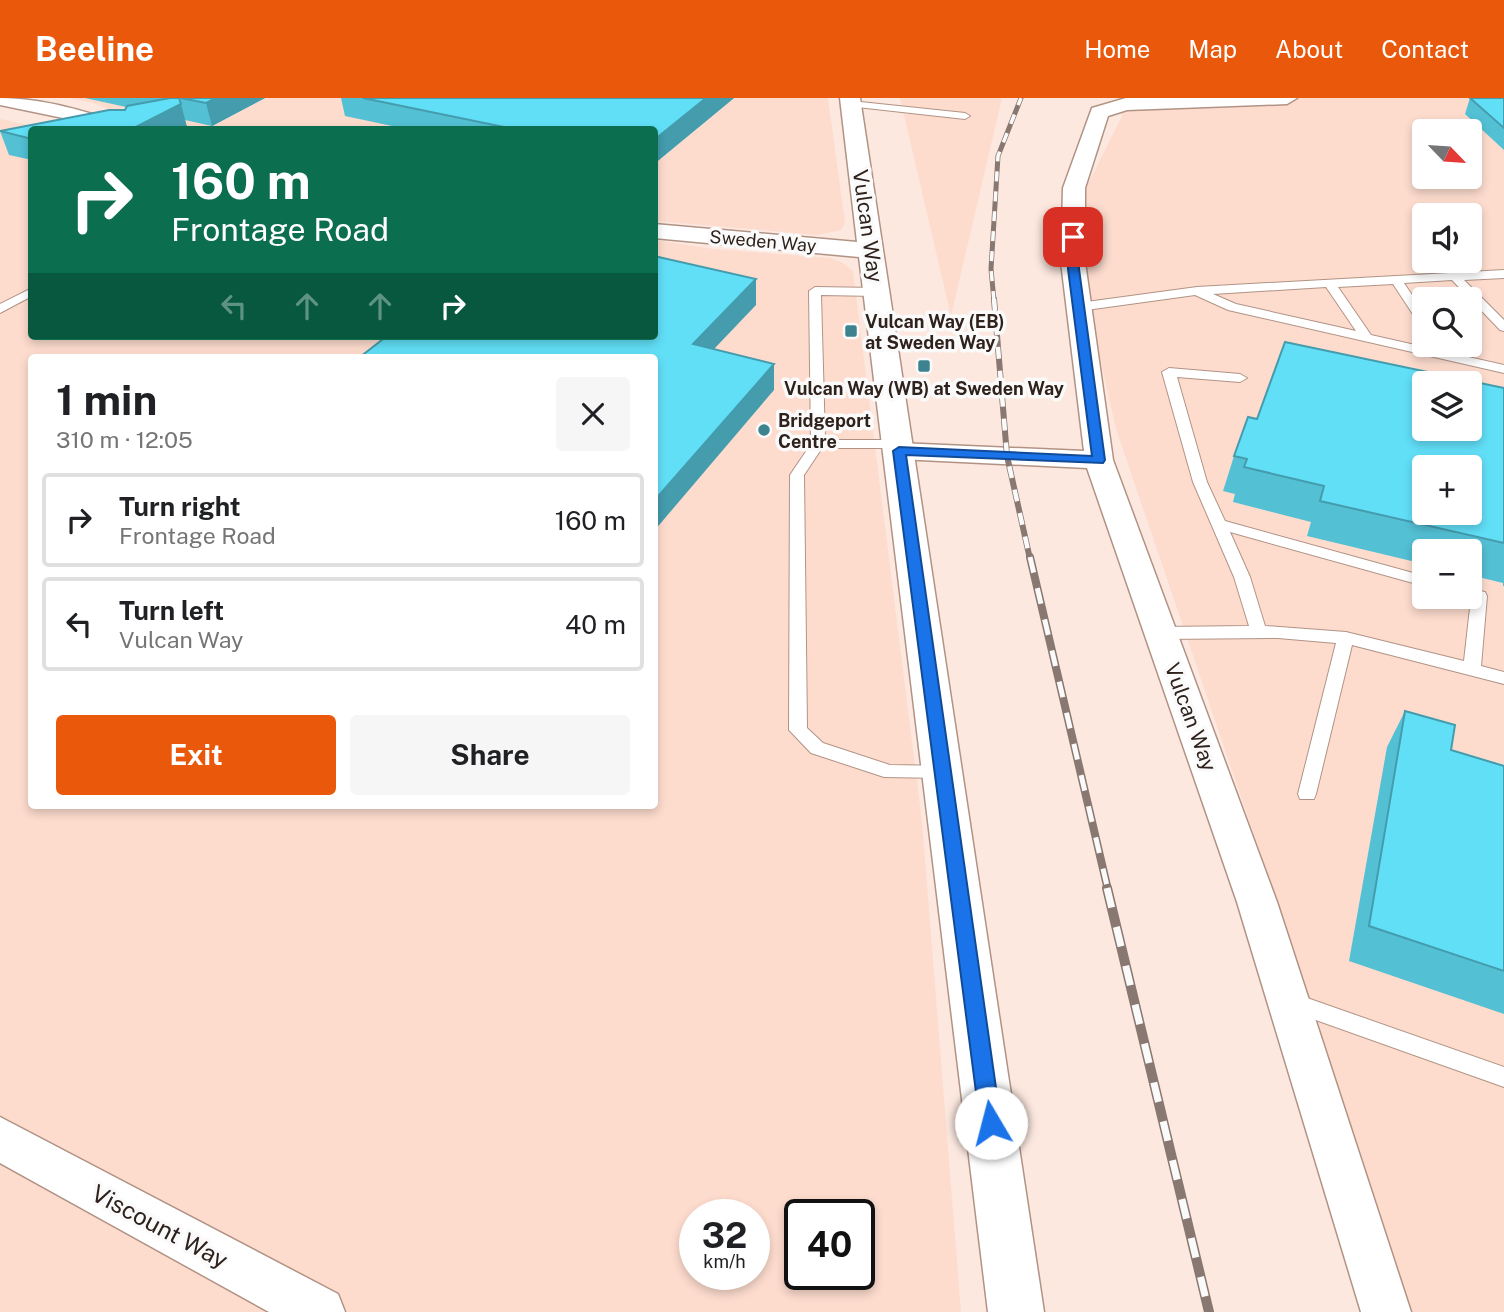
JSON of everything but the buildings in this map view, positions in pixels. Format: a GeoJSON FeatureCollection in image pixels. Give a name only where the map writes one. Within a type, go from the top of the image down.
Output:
{"type":"FeatureCollection","features":[{"type":"Feature","properties":{"kind":"street","name":"Vulcan Way"},"geometry":{"type":"LineString","coordinates":[[1287,98],[1126,104],[1099,112],[1073,188],[1073,262],[1099,460],[1257,902],[1386,1312]]}},
{"type":"Feature","properties":{"kind":"street"},"geometry":{"type":"LineString","coordinates":[[0,99],[61,111],[108,126]]}},
{"type":"Feature","properties":{"kind":"street","name":"Vulcan Way"},"geometry":{"type":"LineString","coordinates":[[850,101],[1016,1312]]}},
{"type":"Feature","properties":{"kind":"street","name":"Sweden Way"},"geometry":{"type":"LineString","coordinates":[[658,231],[872,251]]}},
{"type":"Feature","properties":{"kind":"street"},"geometry":{"type":"LineString","coordinates":[[898,447],[1099,460]]}},
{"type":"Feature","properties":{"kind":"street","name":"Viscount Way"},"geometry":{"type":"LineString","coordinates":[[0,1139],[320,1312]]}},
{"type":"Feature","properties":{"kind":"lane"},"geometry":{"type":"LineString","coordinates":[[902,98],[904,110]]}},
{"type":"Feature","properties":{"kind":"lane"},"geometry":{"type":"LineString","coordinates":[[850,101],[965,116]]}},
{"type":"Feature","properties":{"kind":"lane"},"geometry":{"type":"LineString","coordinates":[[1079,307],[1196,291],[1504,274]]}},
{"type":"Feature","properties":{"kind":"lane"},"geometry":{"type":"LineString","coordinates":[[1457,278],[1504,327]]}},
{"type":"Feature","properties":{"kind":"lane"},"geometry":{"type":"LineString","coordinates":[[1397,281],[1412,304]]}},
{"type":"Feature","properties":{"kind":"lane"},"geometry":{"type":"LineString","coordinates":[[1330,284],[1366,337]]}},
{"type":"Feature","properties":{"kind":"lane"},"geometry":{"type":"LineString","coordinates":[[877,292],[815,291],[818,444],[797,475],[798,730],[817,748],[890,772],[943,771]]}},
{"type":"Feature","properties":{"kind":"lane"},"geometry":{"type":"LineString","coordinates":[[1196,291],[1232,307],[1412,345]]}},
{"type":"Feature","properties":{"kind":"lane"},"geometry":{"type":"LineString","coordinates":[[0,309],[28,293]]}},
{"type":"Feature","properties":{"kind":"lane"},"geometry":{"type":"LineString","coordinates":[[1466,357],[1504,369]]}},
{"type":"Feature","properties":{"kind":"lane"},"geometry":{"type":"LineString","coordinates":[[1240,378],[1169,372],[1200,482],[1242,576],[1259,632]]}},
{"type":"Feature","properties":{"kind":"lane"},"geometry":{"type":"LineString","coordinates":[[818,444],[898,447]]}},
{"type":"Feature","properties":{"kind":"lane"},"geometry":{"type":"LineString","coordinates":[[1219,524],[1412,578]]}},
{"type":"Feature","properties":{"kind":"lane"},"geometry":{"type":"LineString","coordinates":[[1472,669],[1478,609]]}},
{"type":"Feature","properties":{"kind":"lane"},"geometry":{"type":"LineString","coordinates":[[1161,633],[1259,632],[1346,638],[1404,650],[1504,678]]}},
{"type":"Feature","properties":{"kind":"lane"},"geometry":{"type":"LineString","coordinates":[[1307,794],[1346,638]]}},
{"type":"Feature","properties":{"kind":"lane"},"geometry":{"type":"LineString","coordinates":[[1288,1000],[1504,1077]]}},
{"type":"Feature","properties":{"kind":"shaded area"},"geometry":{"type":"Polygon","coordinates":[[[69,98],[828,98],[845,223],[841,230],[818,235],[658,221],[658,126],[149,126],[94,103],[69,98]]]}},
{"type":"Feature","properties":{"kind":"shaded area"},"geometry":{"type":"Polygon","coordinates":[[[900,98],[1002,98],[951,316],[900,98]]]}},
{"type":"Feature","properties":{"kind":"shaded area"},"geometry":{"type":"Polygon","coordinates":[[[1116,98],[1504,98],[1504,1312],[1367,1312],[1325,1044],[1116,429],[1091,318],[1084,247],[1086,188],[1122,116],[1116,98]]]}},
{"type":"Feature","properties":{"kind":"shaded area"},"geometry":{"type":"Polygon","coordinates":[[[0,119],[33,126],[28,126],[28,340],[658,340],[658,240],[714,249],[830,258],[843,263],[853,271],[922,822],[961,1312],[0,1312],[0,119]]]}},
{"type":"Feature","properties":{"kind":"railway"},"geometry":{"type":"LineString","coordinates":[[994,301],[991,269],[998,156],[1021,98]]}},
{"type":"Feature","properties":{"kind":"railway"},"geometry":{"type":"LineString","coordinates":[[994,299],[1007,456],[1030,559]]}},
{"type":"Feature","properties":{"kind":"railway"},"geometry":{"type":"LineString","coordinates":[[1030,557],[1108,890]]}},
{"type":"Feature","properties":{"kind":"railway"},"geometry":{"type":"LineString","coordinates":[[1107,888],[1209,1312]]}},
{"type":"Feature","properties":{"kind":"place","name":"Vulcan Way (EB) at Sweden Way"},"geometry":{"type":"Point","coordinates":[851,331]}},
{"type":"Feature","properties":{"kind":"place","name":"Vulcan Way (WB) at Sweden Way"},"geometry":{"type":"Point","coordinates":[924,366]}},
{"type":"Feature","properties":{"kind":"place","name":"Bridgeport Centre"},"geometry":{"type":"Point","coordinates":[764,430]}},
{"type":"Feature","properties":{"kind":"route"},"geometry":{"type":"LineString","coordinates":[[991,1123],[899,451],[1099,460],[1073,269],[1073,237]]}}]}
